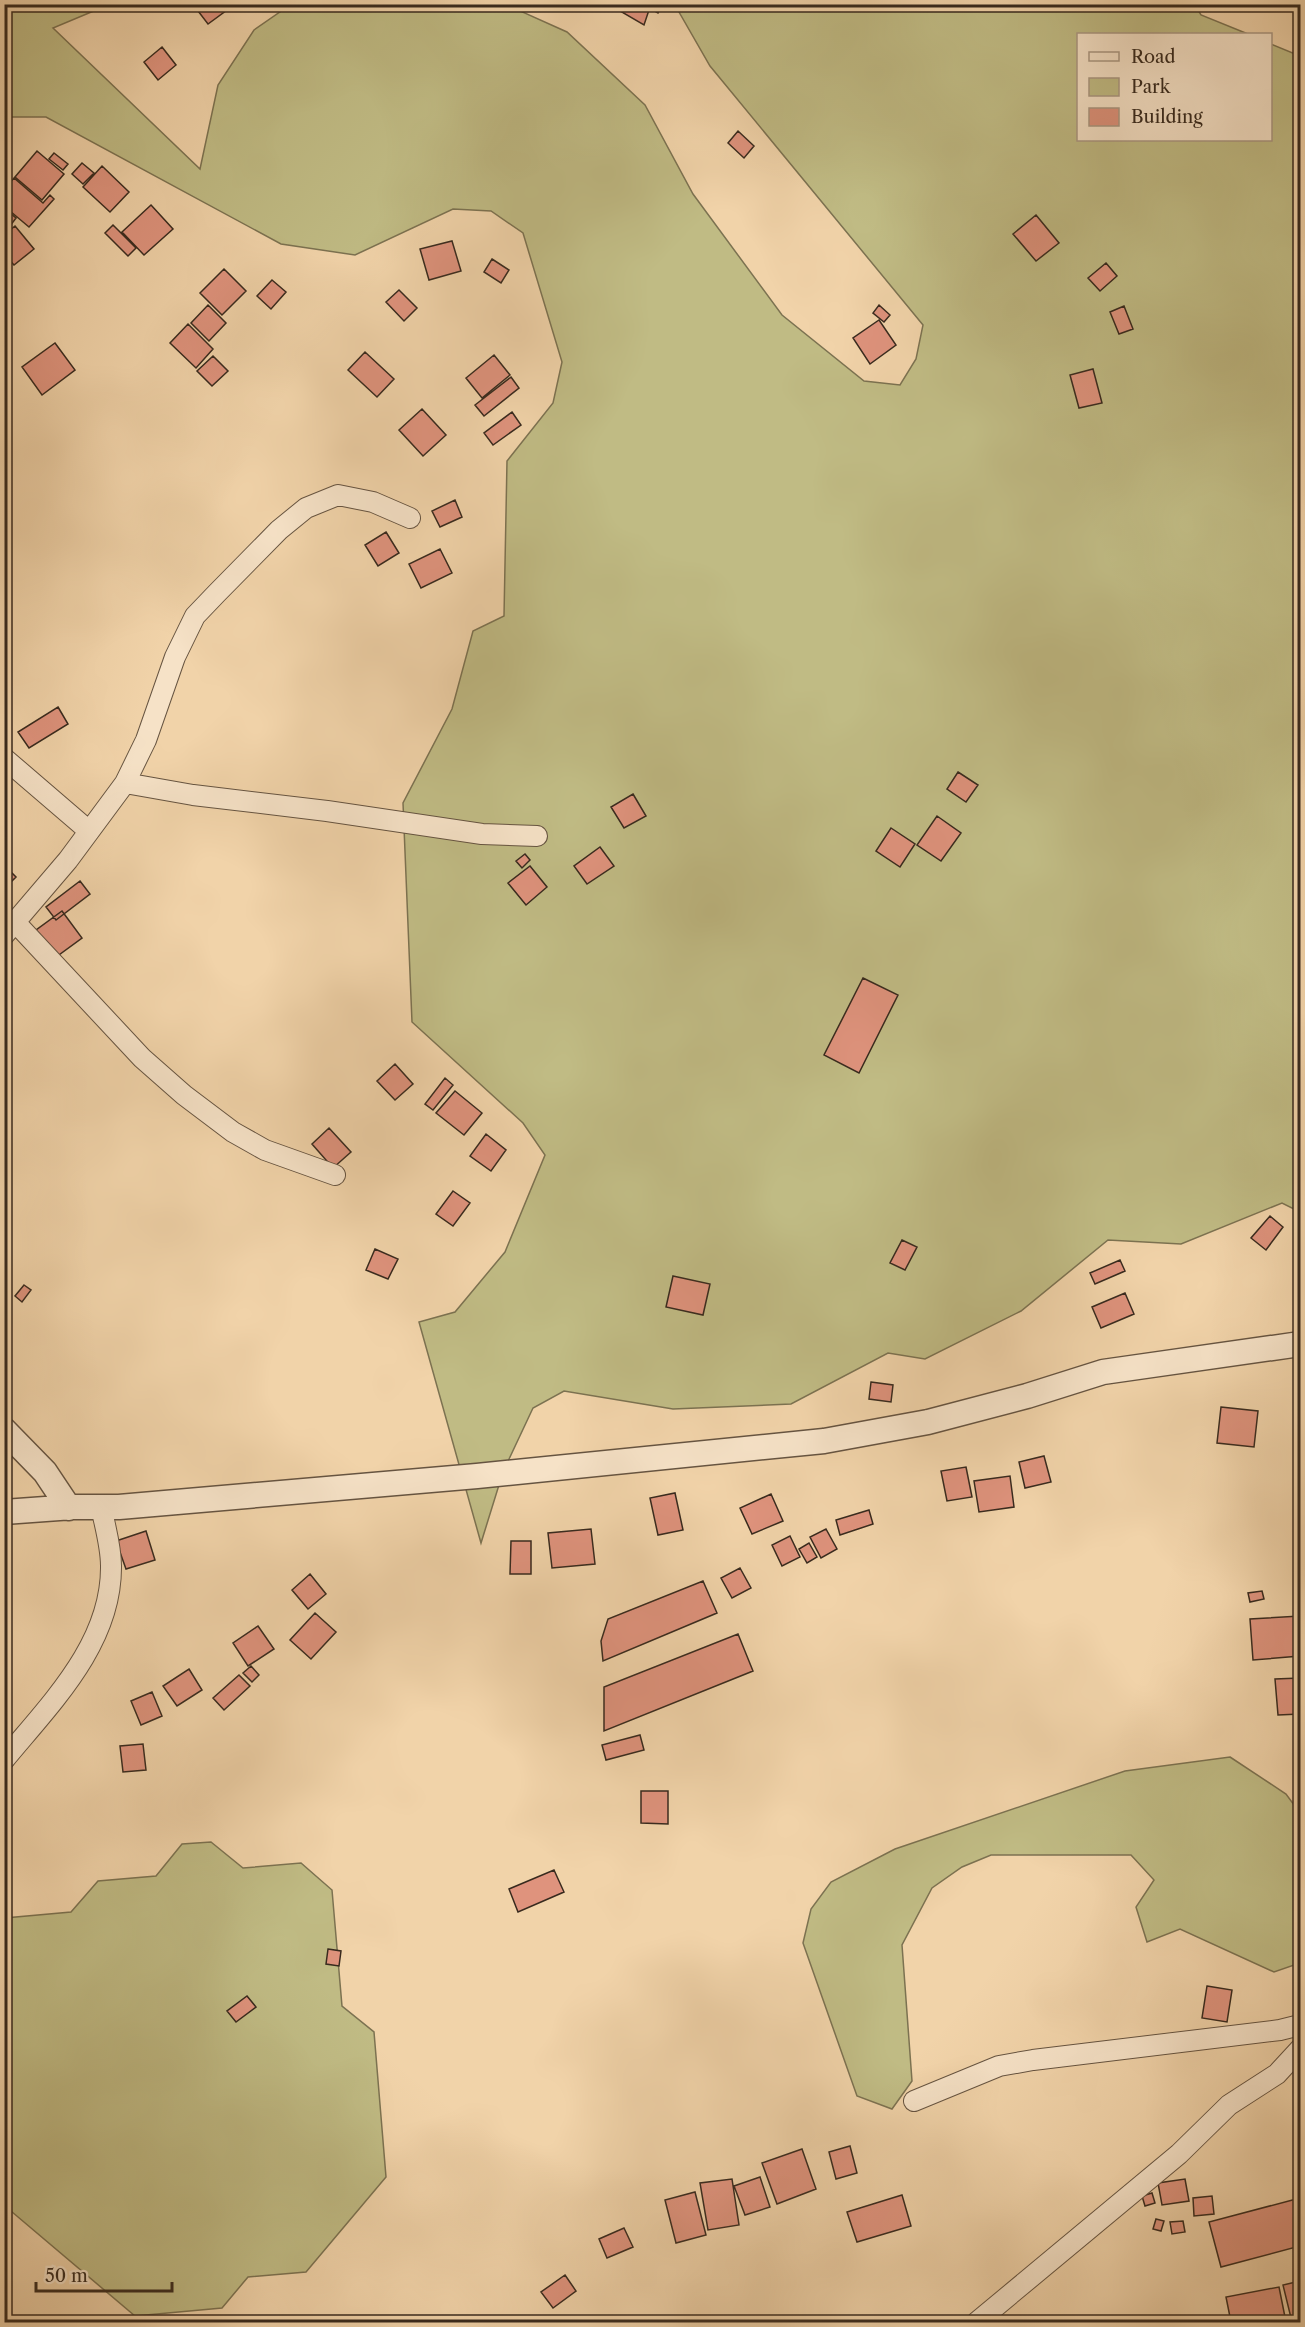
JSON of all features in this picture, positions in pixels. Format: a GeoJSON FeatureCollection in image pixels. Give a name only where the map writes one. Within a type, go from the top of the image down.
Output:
{"type":"FeatureCollection","features":[{"type":"Feature","properties":{"kind":"street"},"geometry":{"type":"LineString","coordinates":[[335,1174],[266,1150],[233,1132],[184,1095],[142,1058],[10,928],[68,860],[125,783],[146,740],[175,657],[195,616],[279,530],[306,508],[338,495],[373,502],[410,518]]}},
{"type":"Feature","properties":{"kind":"street"},"geometry":{"type":"LineString","coordinates":[[4,758],[89,831]]}},
{"type":"Feature","properties":{"kind":"street"},"geometry":{"type":"LineString","coordinates":[[125,783],[193,795],[327,811],[482,834],[537,836]]}},
{"type":"Feature","properties":{"kind":"street"},"geometry":{"type":"LineString","coordinates":[[4,1512],[101,1507],[477,1476],[824,1442],[928,1422],[1027,1396],[1103,1372],[1300,1344]]}},
{"type":"Feature","properties":{"kind":"street"},"geometry":{"type":"LineString","coordinates":[[4,1430],[45,1472],[69,1508]]}},
{"type":"Feature","properties":{"kind":"street"},"geometry":{"type":"LineString","coordinates":[[4,1760],[64,1687],[85,1657],[98,1627],[106,1606],[111,1565],[101,1507]]}},
{"type":"Feature","properties":{"kind":"street"},"geometry":{"type":"LineString","coordinates":[[914,2101],[999,2066],[1280,2030],[1300,2025]]}},
{"type":"Feature","properties":{"kind":"street"},"geometry":{"type":"LineString","coordinates":[[977,2322],[1179,2154],[1229,2105],[1277,2074],[1300,2049]]}},
{"type":"Feature","properties":{"kind":"green space"},"geometry":{"type":"Polygon","coordinates":[[[5,5],[108,5],[53,28],[200,169],[218,85],[254,30],[290,5],[507,5],[567,32],[645,105],[693,194],[782,315],[864,381],[900,385],[916,359],[923,325],[710,66],[675,5],[1195,5],[1201,15],[1246,33],[1077,33],[1077,141],[1272,141],[1272,44],[1300,56],[1300,1212],[1282,1203],[1181,1244],[1108,1240],[1021,1311],[925,1359],[888,1353],[791,1404],[673,1409],[564,1391],[533,1408],[503,1472],[481,1543],[419,1322],[455,1312],[505,1252],[545,1155],[523,1123],[412,1022],[403,803],[452,709],[473,631],[504,616],[507,461],[553,403],[562,362],[523,233],[491,211],[453,209],[355,255],[281,244],[46,117],[5,117],[5,5]]]}},
{"type":"Feature","properties":{"kind":"green space"},"geometry":{"type":"Polygon","coordinates":[[[1230,1757],[1286,1794],[1300,1813],[1300,1963],[1274,1972],[1180,1929],[1147,1942],[1136,1907],[1154,1880],[1131,1855],[991,1855],[962,1867],[932,1888],[902,1945],[912,2081],[892,2109],[857,2096],[803,1943],[811,1909],[831,1882],[895,1849],[1125,1771],[1230,1757]]]}},
{"type":"Feature","properties":{"kind":"green space"},"geometry":{"type":"Polygon","coordinates":[[[211,1842],[243,1868],[301,1863],[332,1890],[342,2006],[374,2032],[386,2177],[306,2272],[248,2277],[222,2308],[135,2316],[5,2206],[5,1918],[71,1912],[98,1881],[156,1876],[182,1844],[211,1842]]]}},
{"type":"Feature","properties":{"kind":"building"},"geometry":{"type":"Polygon","coordinates":[[[198,4],[223,4],[227,10],[208,24],[195,7],[198,4]]]}},
{"type":"Feature","properties":{"kind":"building"},"geometry":{"type":"Polygon","coordinates":[[[623,4],[651,4],[644,25],[620,11],[623,4]]]}},
{"type":"Feature","properties":{"kind":"building"},"geometry":{"type":"Polygon","coordinates":[[[654,4],[663,4],[658,13],[651,9],[654,4]]]}},
{"type":"Feature","properties":{"kind":"building"},"geometry":{"type":"Polygon","coordinates":[[[162,47],[176,65],[158,80],[144,62],[162,47]]]}},
{"type":"Feature","properties":{"kind":"building"},"geometry":{"type":"Polygon","coordinates":[[[738,131],[754,146],[744,158],[728,143],[738,131]]]}},
{"type":"Feature","properties":{"kind":"building"},"geometry":{"type":"Polygon","coordinates":[[[37,151],[64,174],[42,200],[15,177],[37,151]]]}},
{"type":"Feature","properties":{"kind":"building"},"geometry":{"type":"Polygon","coordinates":[[[54,153],[68,164],[63,170],[49,159],[54,153]]]}},
{"type":"Feature","properties":{"kind":"building"},"geometry":{"type":"Polygon","coordinates":[[[82,163],[94,173],[83,184],[72,174],[82,163]]]}},
{"type":"Feature","properties":{"kind":"building"},"geometry":{"type":"Polygon","coordinates":[[[102,166],[129,192],[110,212],[83,187],[102,166]]]}},
{"type":"Feature","properties":{"kind":"building"},"geometry":{"type":"Polygon","coordinates":[[[14,178],[43,203],[50,195],[54,199],[29,227],[4,206],[4,189],[14,178]]]}},
{"type":"Feature","properties":{"kind":"building"},"geometry":{"type":"Polygon","coordinates":[[[151,205],[173,229],[144,255],[122,232],[151,205]]]}},
{"type":"Feature","properties":{"kind":"building"},"geometry":{"type":"Polygon","coordinates":[[[4,208],[16,218],[10,226],[4,221],[4,208]]]}},
{"type":"Feature","properties":{"kind":"building"},"geometry":{"type":"Polygon","coordinates":[[[1036,215],[1059,243],[1036,261],[1013,234],[1036,215]]]}},
{"type":"Feature","properties":{"kind":"building"},"geometry":{"type":"Polygon","coordinates":[[[113,225],[136,248],[128,256],[105,233],[113,225]]]}},
{"type":"Feature","properties":{"kind":"building"},"geometry":{"type":"Polygon","coordinates":[[[15,226],[34,249],[14,265],[4,254],[4,235],[15,226]]]}},
{"type":"Feature","properties":{"kind":"building"},"geometry":{"type":"Polygon","coordinates":[[[452,241],[461,271],[429,280],[420,249],[452,241]]]}},
{"type":"Feature","properties":{"kind":"building"},"geometry":{"type":"Polygon","coordinates":[[[492,259],[509,270],[501,283],[484,272],[492,259]]]}},
{"type":"Feature","properties":{"kind":"building"},"geometry":{"type":"Polygon","coordinates":[[[1106,263],[1117,276],[1100,291],[1088,278],[1106,263]]]}},
{"type":"Feature","properties":{"kind":"building"},"geometry":{"type":"Polygon","coordinates":[[[224,269],[246,291],[222,315],[200,293],[224,269]]]}},
{"type":"Feature","properties":{"kind":"building"},"geometry":{"type":"Polygon","coordinates":[[[272,280],[286,292],[271,309],[257,296],[272,280]]]}},
{"type":"Feature","properties":{"kind":"building"},"geometry":{"type":"Polygon","coordinates":[[[399,290],[417,308],[404,321],[386,302],[399,290]]]}},
{"type":"Feature","properties":{"kind":"building"},"geometry":{"type":"Polygon","coordinates":[[[208,305],[226,323],[209,341],[191,323],[208,305]]]}},
{"type":"Feature","properties":{"kind":"building"},"geometry":{"type":"Polygon","coordinates":[[[879,305],[890,315],[884,322],[873,313],[879,305]]]}},
{"type":"Feature","properties":{"kind":"building"},"geometry":{"type":"Polygon","coordinates":[[[1124,306],[1133,329],[1119,334],[1110,312],[1124,306]]]}},
{"type":"Feature","properties":{"kind":"building"},"geometry":{"type":"Polygon","coordinates":[[[879,320],[896,345],[870,364],[853,338],[879,320]]]}},
{"type":"Feature","properties":{"kind":"building"},"geometry":{"type":"Polygon","coordinates":[[[188,324],[213,349],[196,368],[170,343],[188,324]]]}},
{"type":"Feature","properties":{"kind":"building"},"geometry":{"type":"Polygon","coordinates":[[[55,343],[75,370],[42,395],[22,367],[55,343]]]}},
{"type":"Feature","properties":{"kind":"building"},"geometry":{"type":"Polygon","coordinates":[[[365,352],[394,379],[377,397],[348,370],[365,352]]]}},
{"type":"Feature","properties":{"kind":"building"},"geometry":{"type":"Polygon","coordinates":[[[494,355],[510,375],[482,398],[466,378],[494,355]]]}},
{"type":"Feature","properties":{"kind":"building"},"geometry":{"type":"Polygon","coordinates":[[[213,356],[228,371],[212,386],[197,371],[213,356]]]}},
{"type":"Feature","properties":{"kind":"building"},"geometry":{"type":"Polygon","coordinates":[[[1093,369],[1102,403],[1079,408],[1070,375],[1093,369]]]}},
{"type":"Feature","properties":{"kind":"building"},"geometry":{"type":"Polygon","coordinates":[[[511,377],[519,388],[484,416],[475,405],[511,377]]]}},
{"type":"Feature","properties":{"kind":"building"},"geometry":{"type":"Polygon","coordinates":[[[422,409],[446,435],[423,456],[399,430],[422,409]]]}},
{"type":"Feature","properties":{"kind":"building"},"geometry":{"type":"Polygon","coordinates":[[[512,412],[521,425],[493,445],[484,433],[512,412]]]}},
{"type":"Feature","properties":{"kind":"building"},"geometry":{"type":"Polygon","coordinates":[[[455,500],[462,517],[440,527],[432,511],[455,500]]]}},
{"type":"Feature","properties":{"kind":"building"},"geometry":{"type":"Polygon","coordinates":[[[386,532],[399,553],[378,566],[365,545],[386,532]]]}},
{"type":"Feature","properties":{"kind":"building"},"geometry":{"type":"Polygon","coordinates":[[[440,549],[452,573],[421,588],[409,564],[440,549]]]}},
{"type":"Feature","properties":{"kind":"building"},"geometry":{"type":"Polygon","coordinates":[[[58,707],[68,724],[29,748],[18,732],[58,707]]]}},
{"type":"Feature","properties":{"kind":"building"},"geometry":{"type":"Polygon","coordinates":[[[958,772],[978,785],[966,802],[947,789],[958,772]]]}},
{"type":"Feature","properties":{"kind":"building"},"geometry":{"type":"Polygon","coordinates":[[[633,794],[646,816],[624,828],[611,807],[633,794]]]}},
{"type":"Feature","properties":{"kind":"building"},"geometry":{"type":"Polygon","coordinates":[[[937,816],[961,833],[941,861],[917,845],[937,816]]]}},
{"type":"Feature","properties":{"kind":"building"},"geometry":{"type":"Polygon","coordinates":[[[891,828],[915,844],[900,867],[876,851],[891,828]]]}},
{"type":"Feature","properties":{"kind":"building"},"geometry":{"type":"Polygon","coordinates":[[[600,847],[614,866],[587,884],[574,866],[600,847]]]}},
{"type":"Feature","properties":{"kind":"building"},"geometry":{"type":"Polygon","coordinates":[[[525,854],[530,860],[522,868],[516,861],[525,854]]]}},
{"type":"Feature","properties":{"kind":"building"},"geometry":{"type":"Polygon","coordinates":[[[4,865],[16,877],[4,889],[4,865]]]}},
{"type":"Feature","properties":{"kind":"building"},"geometry":{"type":"Polygon","coordinates":[[[530,866],[547,887],[526,905],[508,883],[530,866]]]}},
{"type":"Feature","properties":{"kind":"building"},"geometry":{"type":"Polygon","coordinates":[[[80,881],[90,894],[56,920],[46,907],[80,881]]]}},
{"type":"Feature","properties":{"kind":"building"},"geometry":{"type":"Polygon","coordinates":[[[62,911],[82,938],[52,960],[32,933],[62,911]]]}},
{"type":"Feature","properties":{"kind":"building"},"geometry":{"type":"Polygon","coordinates":[[[863,978],[898,995],[859,1073],[824,1055],[863,978]]]}},
{"type":"Feature","properties":{"kind":"building"},"geometry":{"type":"Polygon","coordinates":[[[395,1064],[413,1084],[395,1100],[377,1081],[395,1064]]]}},
{"type":"Feature","properties":{"kind":"building"},"geometry":{"type":"Polygon","coordinates":[[[445,1078],[453,1085],[433,1110],[425,1104],[445,1078]]]}},
{"type":"Feature","properties":{"kind":"building"},"geometry":{"type":"Polygon","coordinates":[[[455,1091],[482,1113],[464,1135],[436,1113],[455,1091]]]}},
{"type":"Feature","properties":{"kind":"building"},"geometry":{"type":"Polygon","coordinates":[[[329,1128],[351,1152],[333,1168],[312,1144],[329,1128]]]}},
{"type":"Feature","properties":{"kind":"building"},"geometry":{"type":"Polygon","coordinates":[[[486,1134],[506,1150],[491,1171],[470,1156],[486,1134]]]}},
{"type":"Feature","properties":{"kind":"building"},"geometry":{"type":"Polygon","coordinates":[[[453,1191],[470,1203],[453,1226],[436,1214],[453,1191]]]}},
{"type":"Feature","properties":{"kind":"building"},"geometry":{"type":"Polygon","coordinates":[[[1270,1216],[1283,1227],[1266,1250],[1251,1238],[1270,1216]]]}},
{"type":"Feature","properties":{"kind":"building"},"geometry":{"type":"Polygon","coordinates":[[[902,1240],[917,1247],[905,1270],[890,1263],[902,1240]]]}},
{"type":"Feature","properties":{"kind":"building"},"geometry":{"type":"Polygon","coordinates":[[[375,1249],[398,1259],[388,1279],[366,1270],[375,1249]]]}},
{"type":"Feature","properties":{"kind":"building"},"geometry":{"type":"Polygon","coordinates":[[[1120,1260],[1125,1271],[1095,1284],[1090,1273],[1120,1260]]]}},
{"type":"Feature","properties":{"kind":"building"},"geometry":{"type":"Polygon","coordinates":[[[673,1276],[710,1284],[703,1315],[666,1307],[673,1276]]]}},
{"type":"Feature","properties":{"kind":"building"},"geometry":{"type":"Polygon","coordinates":[[[24,1285],[31,1290],[22,1302],[15,1296],[24,1285]]]}},
{"type":"Feature","properties":{"kind":"building"},"geometry":{"type":"Polygon","coordinates":[[[1125,1293],[1134,1314],[1101,1328],[1092,1307],[1125,1293]]]}},
{"type":"Feature","properties":{"kind":"building"},"geometry":{"type":"Polygon","coordinates":[[[871,1382],[893,1385],[891,1402],[869,1399],[871,1382]]]}},
{"type":"Feature","properties":{"kind":"building"},"geometry":{"type":"Polygon","coordinates":[[[1221,1407],[1258,1411],[1254,1447],[1217,1443],[1221,1407]]]}},
{"type":"Feature","properties":{"kind":"building"},"geometry":{"type":"Polygon","coordinates":[[[1044,1456],[1051,1482],[1025,1488],[1019,1462],[1044,1456]]]}},
{"type":"Feature","properties":{"kind":"building"},"geometry":{"type":"Polygon","coordinates":[[[966,1467],[972,1497],[947,1501],[941,1471],[966,1467]]]}},
{"type":"Feature","properties":{"kind":"building"},"geometry":{"type":"Polygon","coordinates":[[[1010,1476],[1014,1507],[979,1512],[974,1481],[1010,1476]]]}},
{"type":"Feature","properties":{"kind":"building"},"geometry":{"type":"Polygon","coordinates":[[[675,1493],[683,1530],[658,1535],[650,1498],[675,1493]]]}},
{"type":"Feature","properties":{"kind":"building"},"geometry":{"type":"Polygon","coordinates":[[[771,1494],[783,1521],[752,1534],[740,1508],[771,1494]]]}},
{"type":"Feature","properties":{"kind":"building"},"geometry":{"type":"Polygon","coordinates":[[[869,1510],[873,1524],[840,1535],[836,1520],[869,1510]]]}},
{"type":"Feature","properties":{"kind":"building"},"geometry":{"type":"Polygon","coordinates":[[[591,1529],[595,1564],[552,1568],[548,1533],[591,1529]]]}},
{"type":"Feature","properties":{"kind":"building"},"geometry":{"type":"Polygon","coordinates":[[[826,1529],[837,1549],[821,1558],[810,1537],[826,1529]]]}},
{"type":"Feature","properties":{"kind":"building"},"geometry":{"type":"Polygon","coordinates":[[[146,1531],[155,1560],[126,1569],[116,1541],[146,1531]]]}},
{"type":"Feature","properties":{"kind":"building"},"geometry":{"type":"Polygon","coordinates":[[[790,1536],[800,1557],[782,1566],[772,1545],[790,1536]]]}},
{"type":"Feature","properties":{"kind":"building"},"geometry":{"type":"Polygon","coordinates":[[[511,1541],[531,1541],[531,1574],[510,1574],[511,1541]]]}},
{"type":"Feature","properties":{"kind":"building"},"geometry":{"type":"Polygon","coordinates":[[[809,1543],[817,1557],[807,1563],[799,1549],[809,1543]]]}},
{"type":"Feature","properties":{"kind":"building"},"geometry":{"type":"Polygon","coordinates":[[[740,1568],[751,1588],[732,1598],[721,1578],[740,1568]]]}},
{"type":"Feature","properties":{"kind":"building"},"geometry":{"type":"Polygon","coordinates":[[[310,1574],[326,1594],[308,1609],[292,1590],[310,1574]]]}},
{"type":"Feature","properties":{"kind":"building"},"geometry":{"type":"Polygon","coordinates":[[[703,1581],[717,1613],[603,1661],[601,1641],[608,1619],[703,1581]]]}},
{"type":"Feature","properties":{"kind":"building"},"geometry":{"type":"Polygon","coordinates":[[[1262,1591],[1264,1599],[1250,1602],[1248,1593],[1262,1591]]]}},
{"type":"Feature","properties":{"kind":"building"},"geometry":{"type":"Polygon","coordinates":[[[315,1613],[336,1632],[311,1659],[290,1640],[315,1613]]]}},
{"type":"Feature","properties":{"kind":"building"},"geometry":{"type":"Polygon","coordinates":[[[1300,1616],[1300,1656],[1253,1660],[1250,1619],[1300,1616]]]}},
{"type":"Feature","properties":{"kind":"building"},"geometry":{"type":"Polygon","coordinates":[[[258,1626],[274,1649],[248,1666],[233,1643],[258,1626]]]}},
{"type":"Feature","properties":{"kind":"building"},"geometry":{"type":"Polygon","coordinates":[[[738,1634],[753,1671],[604,1731],[604,1687],[738,1634]]]}},
{"type":"Feature","properties":{"kind":"building"},"geometry":{"type":"Polygon","coordinates":[[[251,1666],[259,1675],[252,1682],[243,1673],[251,1666]]]}},
{"type":"Feature","properties":{"kind":"building"},"geometry":{"type":"Polygon","coordinates":[[[189,1669],[202,1690],[177,1706],[163,1686],[189,1669]]]}},
{"type":"Feature","properties":{"kind":"building"},"geometry":{"type":"Polygon","coordinates":[[[239,1675],[250,1686],[224,1710],[213,1698],[239,1675]]]}},
{"type":"Feature","properties":{"kind":"building"},"geometry":{"type":"Polygon","coordinates":[[[1300,1678],[1300,1714],[1278,1715],[1275,1679],[1300,1678]]]}},
{"type":"Feature","properties":{"kind":"building"},"geometry":{"type":"Polygon","coordinates":[[[152,1692],[162,1716],[141,1725],[131,1701],[152,1692]]]}},
{"type":"Feature","properties":{"kind":"building"},"geometry":{"type":"Polygon","coordinates":[[[640,1735],[644,1750],[606,1760],[602,1745],[640,1735]]]}},
{"type":"Feature","properties":{"kind":"building"},"geometry":{"type":"Polygon","coordinates":[[[143,1744],[146,1770],[123,1772],[120,1746],[143,1744]]]}},
{"type":"Feature","properties":{"kind":"building"},"geometry":{"type":"Polygon","coordinates":[[[641,1791],[668,1791],[668,1824],[641,1823],[641,1791]]]}},
{"type":"Feature","properties":{"kind":"building"},"geometry":{"type":"Polygon","coordinates":[[[554,1870],[564,1892],[518,1912],[509,1889],[554,1870]]]}},
{"type":"Feature","properties":{"kind":"building"},"geometry":{"type":"Polygon","coordinates":[[[328,1949],[341,1951],[339,1966],[326,1964],[328,1949]]]}},
{"type":"Feature","properties":{"kind":"building"},"geometry":{"type":"Polygon","coordinates":[[[1207,1986],[1232,1990],[1227,2022],[1202,2018],[1207,1986]]]}},
{"type":"Feature","properties":{"kind":"building"},"geometry":{"type":"Polygon","coordinates":[[[247,1996],[256,2007],[236,2022],[227,2011],[247,1996]]]}},
{"type":"Feature","properties":{"kind":"building"},"geometry":{"type":"Polygon","coordinates":[[[850,2146],[857,2173],[836,2179],[829,2152],[850,2146]]]}},
{"type":"Feature","properties":{"kind":"building"},"geometry":{"type":"Polygon","coordinates":[[[802,2149],[816,2189],[777,2204],[762,2163],[802,2149]]]}},
{"type":"Feature","properties":{"kind":"building"},"geometry":{"type":"Polygon","coordinates":[[[760,2177],[770,2207],[745,2215],[734,2186],[760,2177]]]}},
{"type":"Feature","properties":{"kind":"building"},"geometry":{"type":"Polygon","coordinates":[[[732,2179],[739,2225],[708,2230],[700,2183],[732,2179]]]}},
{"type":"Feature","properties":{"kind":"building"},"geometry":{"type":"Polygon","coordinates":[[[1185,2179],[1189,2201],[1162,2205],[1158,2183],[1185,2179]]]}},
{"type":"Feature","properties":{"kind":"building"},"geometry":{"type":"Polygon","coordinates":[[[695,2192],[706,2235],[676,2243],[665,2200],[695,2192]]]}},
{"type":"Feature","properties":{"kind":"building"},"geometry":{"type":"Polygon","coordinates":[[[1152,2193],[1155,2203],[1145,2206],[1142,2196],[1152,2193]]]}},
{"type":"Feature","properties":{"kind":"building"},"geometry":{"type":"Polygon","coordinates":[[[902,2195],[911,2226],[857,2242],[847,2212],[902,2195]]]}},
{"type":"Feature","properties":{"kind":"building"},"geometry":{"type":"Polygon","coordinates":[[[1212,2196],[1214,2214],[1194,2216],[1193,2198],[1212,2196]]]}},
{"type":"Feature","properties":{"kind":"building"},"geometry":{"type":"Polygon","coordinates":[[[1300,2198],[1300,2246],[1221,2267],[1209,2222],[1300,2198]]]}},
{"type":"Feature","properties":{"kind":"building"},"geometry":{"type":"Polygon","coordinates":[[[1156,2219],[1164,2221],[1161,2231],[1153,2229],[1156,2219]]]}},
{"type":"Feature","properties":{"kind":"building"},"geometry":{"type":"Polygon","coordinates":[[[1183,2221],[1185,2232],[1172,2234],[1170,2222],[1183,2221]]]}},
{"type":"Feature","properties":{"kind":"building"},"geometry":{"type":"Polygon","coordinates":[[[624,2228],[633,2247],[607,2258],[599,2239],[624,2228]]]}},
{"type":"Feature","properties":{"kind":"building"},"geometry":{"type":"Polygon","coordinates":[[[565,2275],[576,2291],[553,2308],[541,2292],[565,2275]]]}},
{"type":"Feature","properties":{"kind":"building"},"geometry":{"type":"Polygon","coordinates":[[[1300,2281],[1300,2322],[1292,2322],[1283,2285],[1300,2281]]]}},
{"type":"Feature","properties":{"kind":"building"},"geometry":{"type":"Polygon","coordinates":[[[1279,2287],[1286,2322],[1231,2322],[1226,2297],[1279,2287]]]}}]}
